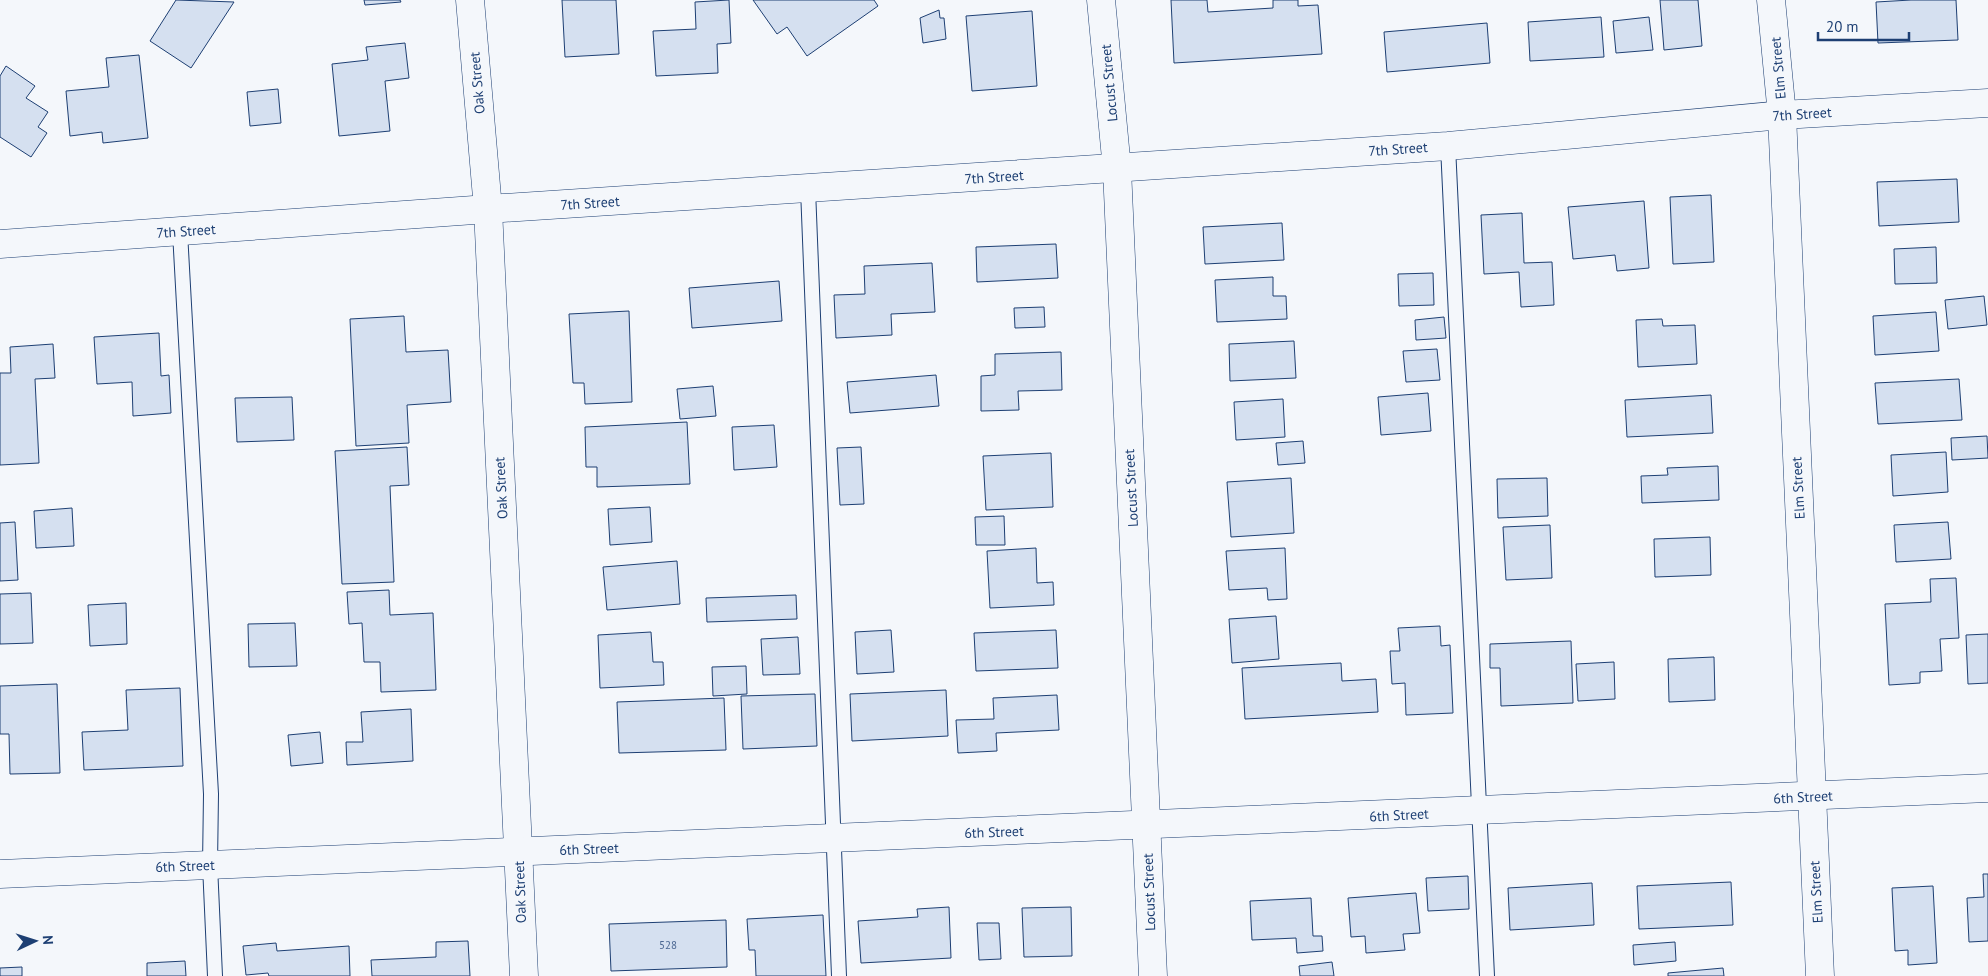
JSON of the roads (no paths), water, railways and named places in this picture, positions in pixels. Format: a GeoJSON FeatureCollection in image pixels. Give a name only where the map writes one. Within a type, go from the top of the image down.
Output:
{"type":"FeatureCollection","features":[{"type":"Feature","properties":{"kind":"street","name":"Oak Street"},"geometry":{"type":"LineString","coordinates":[[470,0],[488,209],[524,976]]}},
{"type":"Feature","properties":{"kind":"street","name":"Locust Street"},"geometry":{"type":"LineString","coordinates":[[1101,0],[1117,169],[1153,976]]}},
{"type":"Feature","properties":{"kind":"street","name":"Elm Street"},"geometry":{"type":"LineString","coordinates":[[1771,0],[1782,115],[1820,976]]}},
{"type":"Feature","properties":{"kind":"street","name":"7th Street"},"geometry":{"type":"LineString","coordinates":[[0,244],[488,209],[1448,146],[1782,115],[1988,103]]}},
{"type":"Feature","properties":{"kind":"street","name":"6th Street"},"geometry":{"type":"LineString","coordinates":[[0,874],[1146,826],[1988,788]]}},
{"type":"Feature","properties":{"kind":"lane"},"geometry":{"type":"LineString","coordinates":[[1448,146],[1487,976]]}},
{"type":"Feature","properties":{"kind":"lane"},"geometry":{"type":"LineString","coordinates":[[808,189],[839,976]]}},
{"type":"Feature","properties":{"kind":"lane"},"geometry":{"type":"LineString","coordinates":[[180,232],[211,794],[210,865],[215,976]]}}]}
